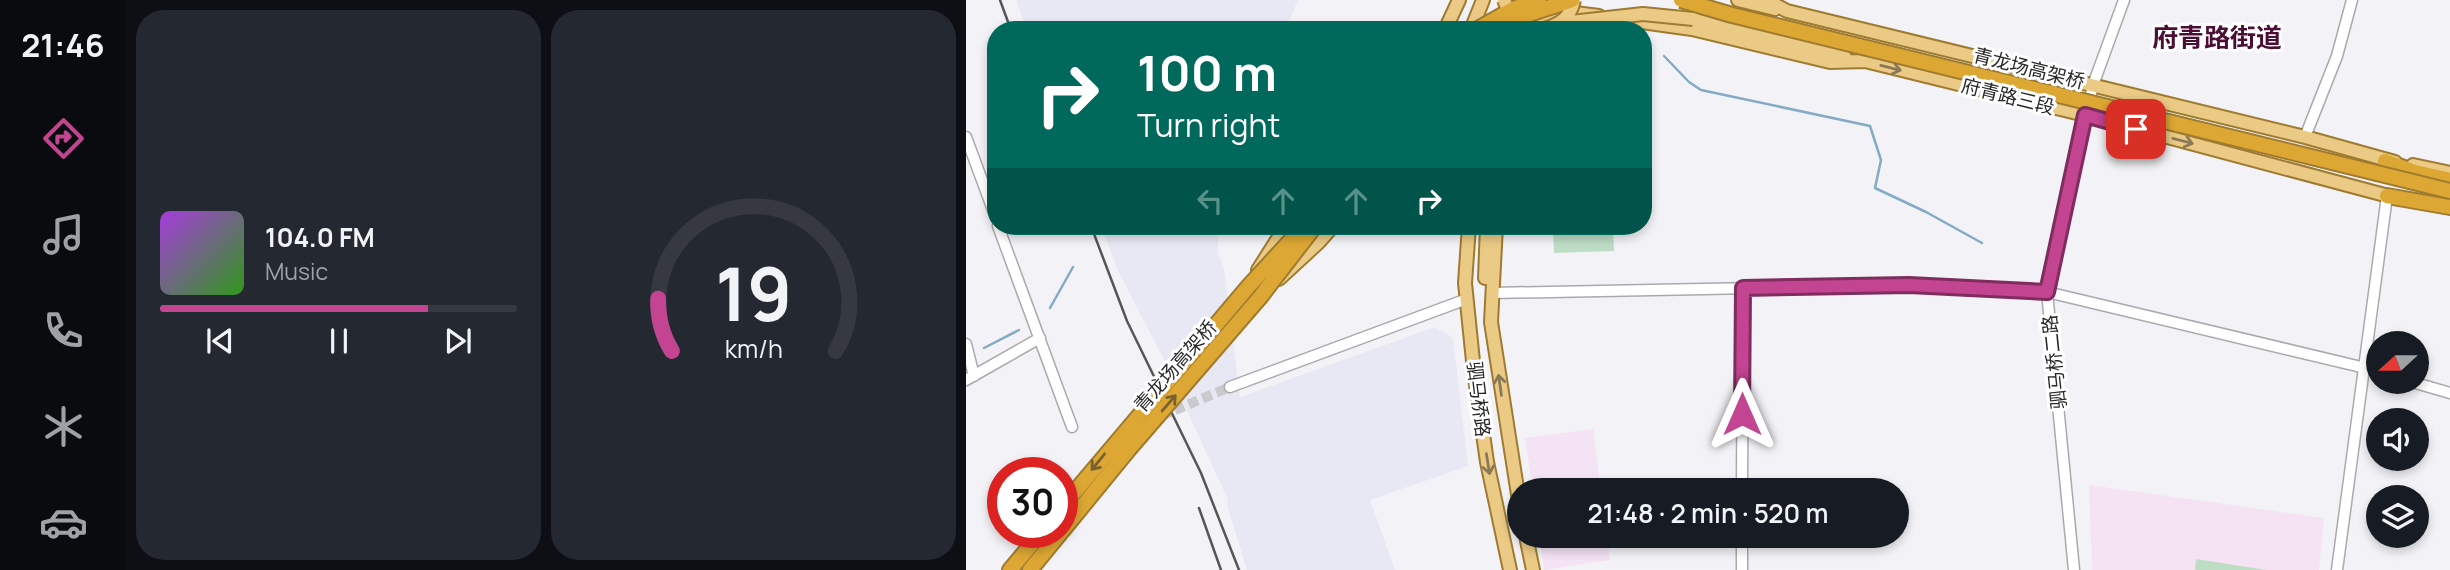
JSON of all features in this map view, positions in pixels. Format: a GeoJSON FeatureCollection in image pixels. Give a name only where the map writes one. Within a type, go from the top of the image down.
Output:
{"type":"FeatureCollection","features":[{"type":"Feature","properties":{"kind":"highway"},"geometry":{"type":"LineString","coordinates":[[1492,21],[1513,9],[1540,0]]}},
{"type":"Feature","properties":{"kind":"highway"},"geometry":{"type":"LineString","coordinates":[[1513,21],[1573,0]]}},
{"type":"Feature","properties":{"kind":"highway","name":"青龙场高架桥"},"geometry":{"type":"LineString","coordinates":[[1681,0],[1732,15],[2450,191]]}},
{"type":"Feature","properties":{"kind":"highway","name":"青龙场高架桥"},"geometry":{"type":"LineString","coordinates":[[1712,0],[2450,182]]}},
{"type":"Feature","properties":{"kind":"highway"},"geometry":{"type":"LineString","coordinates":[[2385,161],[2450,182]]}},
{"type":"Feature","properties":{"kind":"highway"},"geometry":{"type":"LineString","coordinates":[[2387,196],[2450,206]]}},
{"type":"Feature","properties":{"kind":"highway","name":"青龙场高架桥"},"geometry":{"type":"LineString","coordinates":[[1078,488],[1248,287],[1296,235]]}},
{"type":"Feature","properties":{"kind":"highway","name":"青龙场高架桥"},"geometry":{"type":"LineString","coordinates":[[1078,511],[1261,296],[1308,235]]}},
{"type":"Feature","properties":{"kind":"highway"},"geometry":{"type":"LineString","coordinates":[[1010,570],[1029,548]]}},
{"type":"Feature","properties":{"kind":"highway","name":"青龙场高架桥"},"geometry":{"type":"LineString","coordinates":[[1032,570],[1049,548]]}},
{"type":"Feature","properties":{"kind":"main road"},"geometry":{"type":"LineString","coordinates":[[1449,21],[1459,0]]}},
{"type":"Feature","properties":{"kind":"main road"},"geometry":{"type":"LineString","coordinates":[[1475,21],[1483,0]]}},
{"type":"Feature","properties":{"kind":"main road"},"geometry":{"type":"LineString","coordinates":[[1496,21],[1499,0]]}},
{"type":"Feature","properties":{"kind":"main road"},"geometry":{"type":"LineString","coordinates":[[1504,0],[1516,21]]}},
{"type":"Feature","properties":{"kind":"main road"},"geometry":{"type":"LineString","coordinates":[[1519,0],[1526,10],[1546,21],[1643,14],[1693,19],[1865,61]]}},
{"type":"Feature","properties":{"kind":"main road"},"geometry":{"type":"LineString","coordinates":[[1546,21],[1572,11],[1573,0]]}},
{"type":"Feature","properties":{"kind":"main road"},"geometry":{"type":"LineString","coordinates":[[1740,0],[1787,12]]}},
{"type":"Feature","properties":{"kind":"main road","name":"府青路三段"},"geometry":{"type":"LineString","coordinates":[[1766,0],[1787,12],[2305,137],[2385,161],[2450,173]]}},
{"type":"Feature","properties":{"kind":"main road","name":"府青路三段"},"geometry":{"type":"LineString","coordinates":[[1652,27],[1692,29],[1830,62],[1865,61],[2085,115],[2450,213]]}},
{"type":"Feature","properties":{"kind":"main road"},"geometry":{"type":"LineString","coordinates":[[1248,287],[1280,235]]}},
{"type":"Feature","properties":{"kind":"main road"},"geometry":{"type":"LineString","coordinates":[[1261,296],[1325,235]]}},
{"type":"Feature","properties":{"kind":"main road","name":"驷马桥路"},"geometry":{"type":"LineString","coordinates":[[1468,235],[1465,283],[1474,371],[1487,462],[1510,570]]}},
{"type":"Feature","properties":{"kind":"main road"},"geometry":{"type":"LineString","coordinates":[[1478,235],[1483,286]]}},
{"type":"Feature","properties":{"kind":"main road"},"geometry":{"type":"LineString","coordinates":[[1471,323],[1483,286],[1486,235]]}},
{"type":"Feature","properties":{"kind":"main road","name":"驷马桥路"},"geometry":{"type":"LineString","coordinates":[[1494,235],[1483,286],[1515,478]]}},
{"type":"Feature","properties":{"kind":"main road"},"geometry":{"type":"LineString","coordinates":[[1528,548],[1533,570]]}},
{"type":"Feature","properties":{"kind":"street","name":"驷马桥二路"},"geometry":{"type":"LineString","coordinates":[[2074,570],[2047,292],[2092,85],[2124,0]]}},
{"type":"Feature","properties":{"kind":"street"},"geometry":{"type":"LineString","coordinates":[[2305,137],[2337,56],[2352,0]]}},
{"type":"Feature","properties":{"kind":"street"},"geometry":{"type":"LineString","coordinates":[[966,137],[987,194]]}},
{"type":"Feature","properties":{"kind":"street"},"geometry":{"type":"LineString","coordinates":[[2337,570],[2387,196]]}},
{"type":"Feature","properties":{"kind":"street"},"geometry":{"type":"LineString","coordinates":[[1002,235],[1072,427]]}},
{"type":"Feature","properties":{"kind":"street"},"geometry":{"type":"LineString","coordinates":[[1483,286],[1743,288],[1909,285],[2047,292],[2366,368]]}},
{"type":"Feature","properties":{"kind":"street"},"geometry":{"type":"LineString","coordinates":[[1742,478],[1743,288]]}},
{"type":"Feature","properties":{"kind":"street"},"geometry":{"type":"LineString","coordinates":[[1230,387],[1467,299]]}},
{"type":"Feature","properties":{"kind":"street"},"geometry":{"type":"LineString","coordinates":[[966,344],[970,378],[1040,338]]}},
{"type":"Feature","properties":{"kind":"street"},"geometry":{"type":"LineString","coordinates":[[2429,387],[2450,393]]}},
{"type":"Feature","properties":{"kind":"street"},"geometry":{"type":"LineString","coordinates":[[1032,570],[1111,475],[1127,438],[1141,425]]}},
{"type":"Feature","properties":{"kind":"street"},"geometry":{"type":"LineString","coordinates":[[1742,548],[1742,570]]}},
{"type":"Feature","properties":{"kind":"shaded area"},"geometry":{"type":"Polygon","coordinates":[[[1016,0],[1298,0],[1289,21],[1024,21],[1016,0]]]}},
{"type":"Feature","properties":{"kind":"shaded area"},"geometry":{"type":"Polygon","coordinates":[[[1104,235],[1218,235],[1218,253],[1224,269],[1240,397],[1435,327],[1453,338],[1468,466],[1370,500],[1395,570],[1247,570],[1227,505],[1228,500],[1161,354],[1118,271],[1104,235]]]}},
{"type":"Feature","properties":{"kind":"shaded area"},"geometry":{"type":"Polygon","coordinates":[[[1593,429],[1599,478],[1531,478],[1525,438],[1593,429]]]}},
{"type":"Feature","properties":{"kind":"shaded area"},"geometry":{"type":"Polygon","coordinates":[[[2089,485],[2324,518],[2319,570],[2092,570],[2089,485]]]}},
{"type":"Feature","properties":{"kind":"shaded area"},"geometry":{"type":"Polygon","coordinates":[[[1541,548],[1608,548],[1610,560],[1544,570],[1541,548]]]}},
{"type":"Feature","properties":{"kind":"green space"},"geometry":{"type":"Polygon","coordinates":[[[1553,235],[1613,235],[1614,251],[1554,253],[1553,235]]]}},
{"type":"Feature","properties":{"kind":"green space"},"geometry":{"type":"Polygon","coordinates":[[[2196,559],[2266,570],[2195,570],[2196,559]]]}},
{"type":"Feature","properties":{"kind":"waterway"},"geometry":{"type":"LineString","coordinates":[[1664,56],[1689,82],[1701,90],[1870,126],[1881,160],[1875,188],[1982,243]]}},
{"type":"Feature","properties":{"kind":"waterway"},"geometry":{"type":"LineString","coordinates":[[1050,308],[1073,267]]}},
{"type":"Feature","properties":{"kind":"waterway"},"geometry":{"type":"LineString","coordinates":[[984,348],[1019,330]]}},
{"type":"Feature","properties":{"kind":"tunnel"},"geometry":{"type":"LineString","coordinates":[[1161,416],[1230,387]]}},
{"type":"Feature","properties":{"kind":"railway"},"geometry":{"type":"LineString","coordinates":[[1000,0],[1008,21]]}},
{"type":"Feature","properties":{"kind":"railway"},"geometry":{"type":"LineString","coordinates":[[1094,235],[1127,321],[1201,473],[1239,570]]}},
{"type":"Feature","properties":{"kind":"railway"},"geometry":{"type":"LineString","coordinates":[[1199,508],[1221,570]]}},
{"type":"Feature","properties":{"kind":"district","name":"府青路街道"},"geometry":{"type":"Point","coordinates":[2217,37]}},
{"type":"Feature","properties":{"kind":"route"},"geometry":{"type":"LineString","coordinates":[[1742,414],[1743,288],[1909,285],[2047,292],[2085,115],[2136,129]]}}]}
